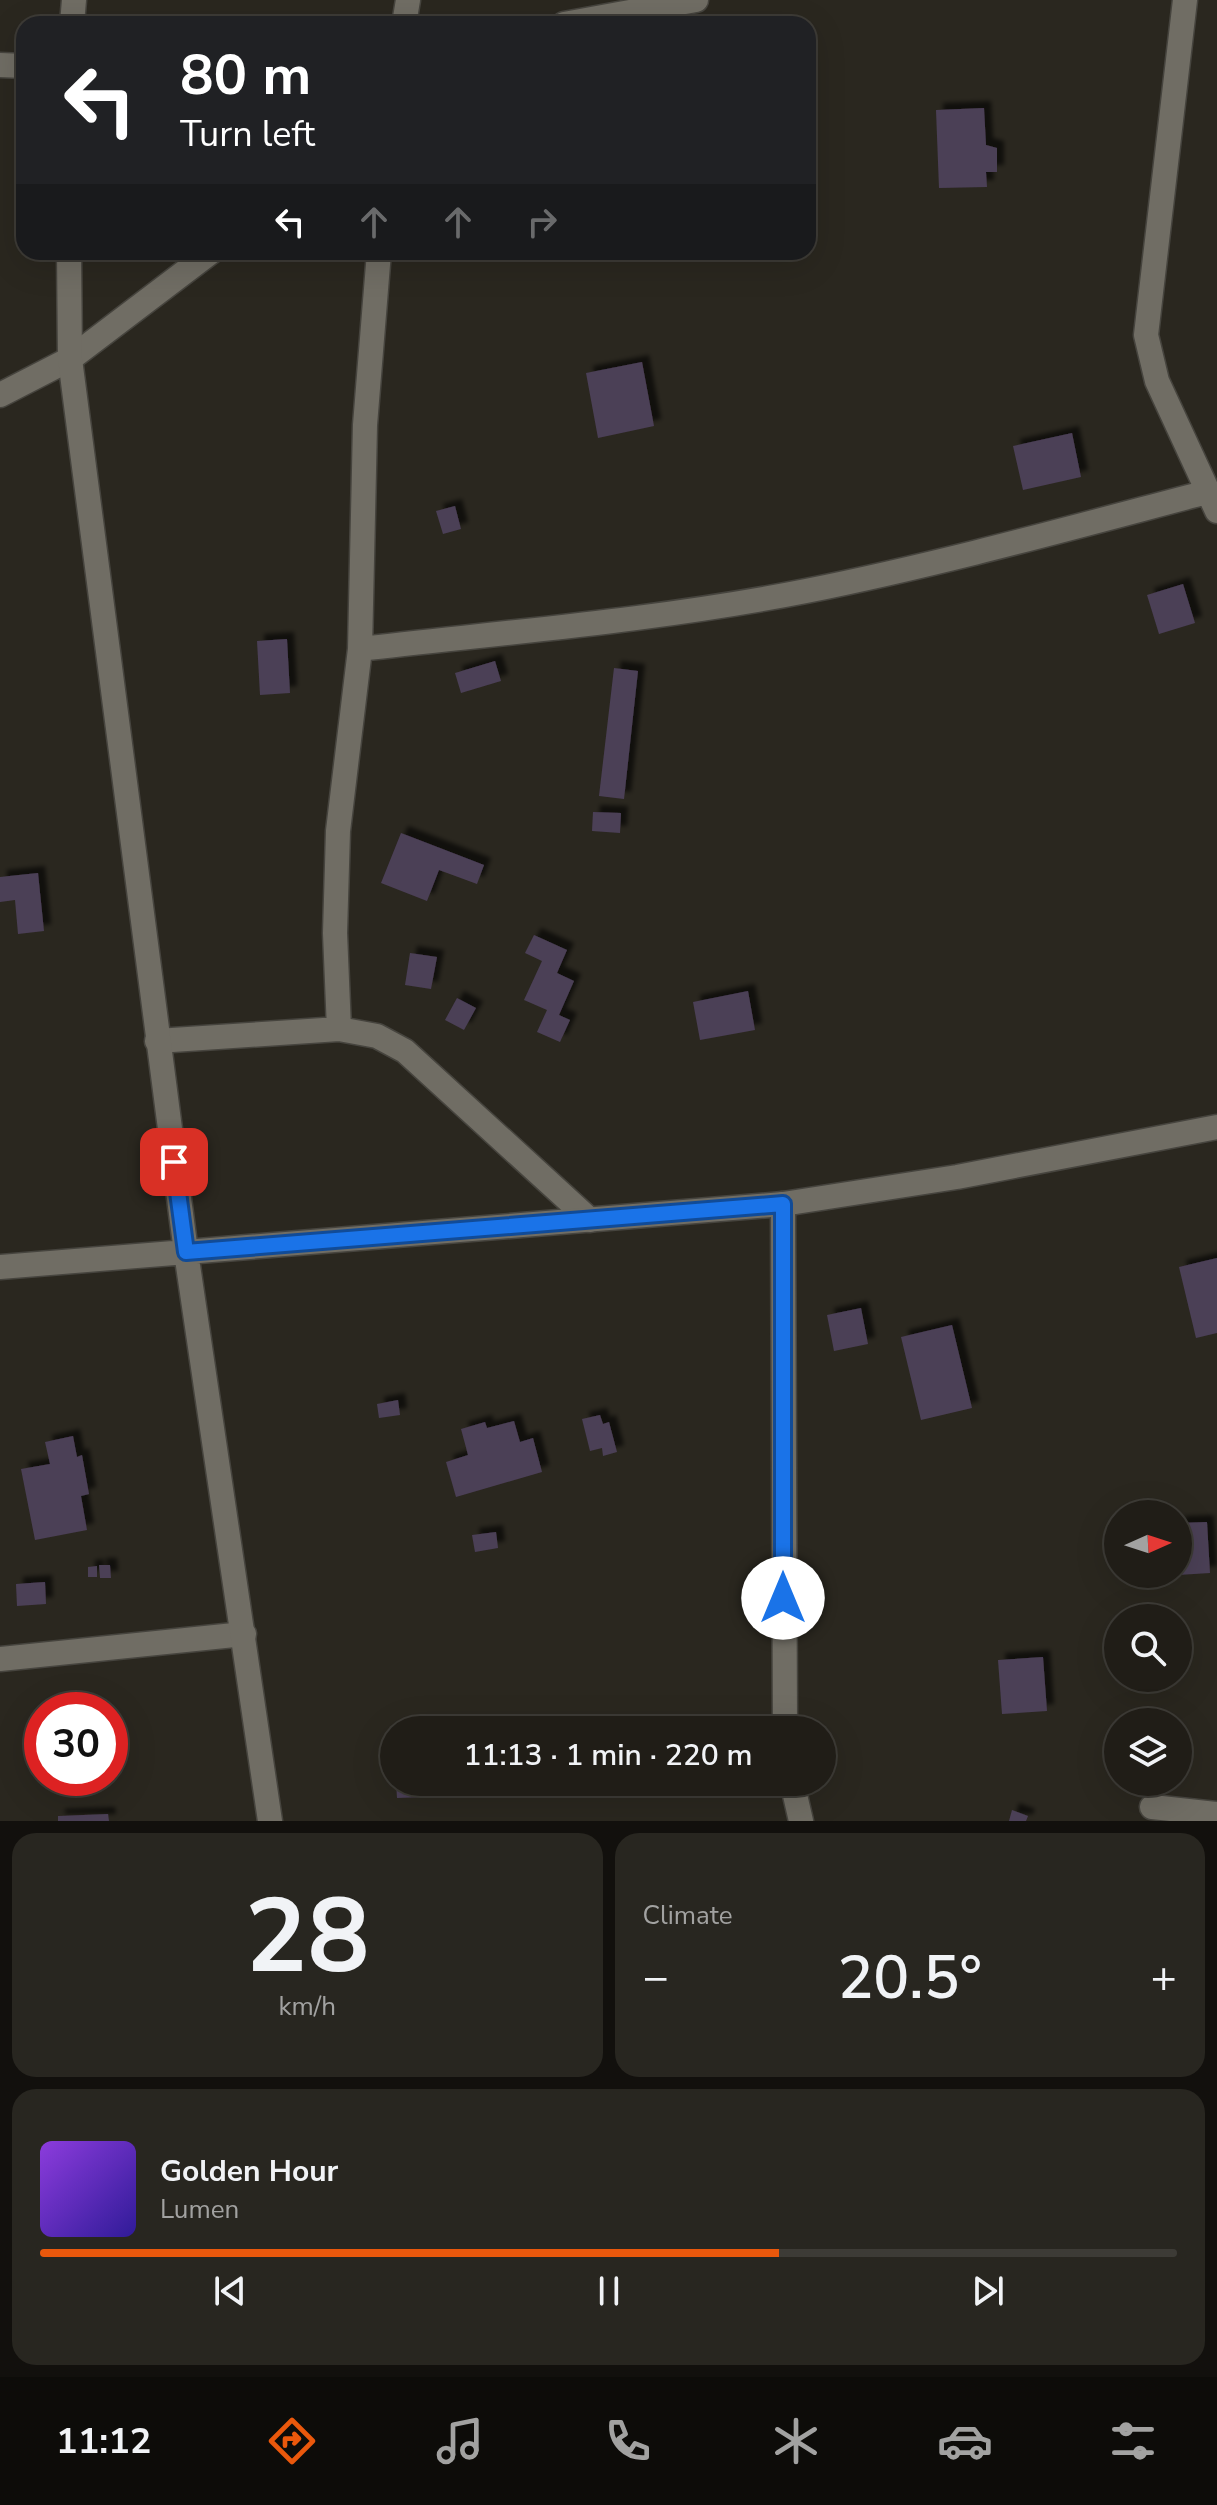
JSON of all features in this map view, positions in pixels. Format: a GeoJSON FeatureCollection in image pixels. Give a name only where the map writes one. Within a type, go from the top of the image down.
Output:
{"type":"FeatureCollection","features":[{"type":"Feature","properties":{"kind":"street"},"geometry":{"type":"LineString","coordinates":[[608,16],[696,0]]}},
{"type":"Feature","properties":{"kind":"street"},"geometry":{"type":"LineString","coordinates":[[360,649],[701,608],[806,591],[1212,502],[1157,381],[1146,335],[1185,0]]}},
{"type":"Feature","properties":{"kind":"street"},"geometry":{"type":"LineString","coordinates":[[69,260],[70,359],[157,1041],[270,1821]]}},
{"type":"Feature","properties":{"kind":"street"},"geometry":{"type":"LineString","coordinates":[[0,395],[70,359],[200,260]]}},
{"type":"Feature","properties":{"kind":"street"},"geometry":{"type":"LineString","coordinates":[[339,1029],[335,933],[338,831],[360,649],[365,425],[378,260]]}},
{"type":"Feature","properties":{"kind":"street"},"geometry":{"type":"LineString","coordinates":[[157,1041],[339,1029],[377,1036],[405,1051],[590,1220]]}},
{"type":"Feature","properties":{"kind":"street"},"geometry":{"type":"LineString","coordinates":[[0,1267],[783,1204],[957,1177],[1217,1127]]}},
{"type":"Feature","properties":{"kind":"street"},"geometry":{"type":"LineString","coordinates":[[783,1204],[785,1716]]}},
{"type":"Feature","properties":{"kind":"street"},"geometry":{"type":"LineString","coordinates":[[0,1659],[244,1634]]}},
{"type":"Feature","properties":{"kind":"street"},"geometry":{"type":"LineString","coordinates":[[795,1796],[801,1821]]}},
{"type":"Feature","properties":{"kind":"street"},"geometry":{"type":"LineString","coordinates":[[1152,1807],[1217,1814]]}},
{"type":"Feature","properties":{"kind":"building"},"geometry":{"type":"Polygon","coordinates":[[[984,108],[986,145],[997,148],[997,172],[986,172],[987,187],[939,188],[936,110],[984,108]]]}},
{"type":"Feature","properties":{"kind":"building"},"geometry":{"type":"Polygon","coordinates":[[[642,362],[654,426],[598,438],[586,373],[642,362]]]}},
{"type":"Feature","properties":{"kind":"building"},"geometry":{"type":"Polygon","coordinates":[[[1072,433],[1081,477],[1023,490],[1013,446],[1072,433]]]}},
{"type":"Feature","properties":{"kind":"building"},"geometry":{"type":"Polygon","coordinates":[[[455,506],[461,529],[443,534],[436,511],[455,506]]]}},
{"type":"Feature","properties":{"kind":"building"},"geometry":{"type":"Polygon","coordinates":[[[1183,584],[1195,623],[1159,634],[1147,595],[1183,584]]]}},
{"type":"Feature","properties":{"kind":"building"},"geometry":{"type":"Polygon","coordinates":[[[287,639],[290,693],[260,695],[257,641],[287,639]]]}},
{"type":"Feature","properties":{"kind":"building"},"geometry":{"type":"Polygon","coordinates":[[[495,661],[501,681],[461,693],[455,673],[495,661]]]}},
{"type":"Feature","properties":{"kind":"building"},"geometry":{"type":"Polygon","coordinates":[[[614,668],[638,671],[624,799],[599,796],[614,668]]]}},
{"type":"Feature","properties":{"kind":"building"},"geometry":{"type":"Polygon","coordinates":[[[593,812],[621,813],[620,833],[592,831],[593,812]]]}},
{"type":"Feature","properties":{"kind":"building"},"geometry":{"type":"Polygon","coordinates":[[[401,833],[484,865],[477,884],[439,870],[427,901],[381,883],[401,833]]]}},
{"type":"Feature","properties":{"kind":"building"},"geometry":{"type":"Polygon","coordinates":[[[38,873],[44,931],[18,934],[15,900],[0,902],[0,877],[38,873]]]}},
{"type":"Feature","properties":{"kind":"building"},"geometry":{"type":"Polygon","coordinates":[[[534,935],[567,950],[557,973],[574,981],[559,1015],[570,1020],[560,1042],[537,1032],[547,1010],[524,1000],[542,961],[525,953],[534,935]]]}},
{"type":"Feature","properties":{"kind":"building"},"geometry":{"type":"Polygon","coordinates":[[[410,953],[437,957],[431,989],[405,985],[410,953]]]}},
{"type":"Feature","properties":{"kind":"building"},"geometry":{"type":"Polygon","coordinates":[[[748,991],[755,1030],[700,1040],[693,1002],[748,991]]]}},
{"type":"Feature","properties":{"kind":"building"},"geometry":{"type":"Polygon","coordinates":[[[457,998],[476,1008],[464,1030],[445,1020],[457,998]]]}},
{"type":"Feature","properties":{"kind":"building"},"geometry":{"type":"Polygon","coordinates":[[[1217,1258],[1217,1333],[1196,1338],[1179,1267],[1217,1258]]]}},
{"type":"Feature","properties":{"kind":"building"},"geometry":{"type":"Polygon","coordinates":[[[861,1308],[868,1344],[834,1351],[827,1315],[861,1308]]]}},
{"type":"Feature","properties":{"kind":"building"},"geometry":{"type":"Polygon","coordinates":[[[952,1325],[972,1408],[921,1420],[901,1337],[952,1325]]]}},
{"type":"Feature","properties":{"kind":"building"},"geometry":{"type":"Polygon","coordinates":[[[398,1400],[400,1415],[379,1418],[377,1404],[398,1400]]]}},
{"type":"Feature","properties":{"kind":"building"},"geometry":{"type":"Polygon","coordinates":[[[600,1415],[603,1424],[609,1422],[617,1452],[603,1456],[602,1448],[590,1451],[582,1419],[600,1415]]]}},
{"type":"Feature","properties":{"kind":"building"},"geometry":{"type":"Polygon","coordinates":[[[514,1421],[520,1442],[533,1438],[542,1472],[456,1497],[446,1462],[468,1455],[461,1429],[485,1422],[487,1428],[514,1421]]]}},
{"type":"Feature","properties":{"kind":"building"},"geometry":{"type":"Polygon","coordinates":[[[73,1436],[77,1457],[82,1455],[89,1494],[81,1496],[87,1530],[35,1540],[21,1469],[50,1464],[45,1442],[73,1436]]]}},
{"type":"Feature","properties":{"kind":"building"},"geometry":{"type":"Polygon","coordinates":[[[1207,1522],[1210,1573],[1192,1574],[1192,1523],[1207,1522]]]}},
{"type":"Feature","properties":{"kind":"building"},"geometry":{"type":"Polygon","coordinates":[[[496,1532],[498,1548],[475,1552],[472,1535],[496,1532]]]}},
{"type":"Feature","properties":{"kind":"building"},"geometry":{"type":"Polygon","coordinates":[[[99,1565],[110,1565],[111,1578],[100,1578],[99,1565]]]}},
{"type":"Feature","properties":{"kind":"building"},"geometry":{"type":"Polygon","coordinates":[[[97,1566],[97,1577],[88,1577],[88,1567],[97,1566]]]}},
{"type":"Feature","properties":{"kind":"building"},"geometry":{"type":"Polygon","coordinates":[[[45,1582],[46,1604],[17,1606],[16,1584],[45,1582]]]}},
{"type":"Feature","properties":{"kind":"building"},"geometry":{"type":"Polygon","coordinates":[[[1043,1657],[1047,1711],[1002,1714],[998,1660],[1043,1657]]]}},
{"type":"Feature","properties":{"kind":"building"},"geometry":{"type":"Polygon","coordinates":[[[397,1796],[455,1796],[397,1798],[397,1796]]]}},
{"type":"Feature","properties":{"kind":"building"},"geometry":{"type":"Polygon","coordinates":[[[1012,1810],[1028,1816],[1026,1821],[1009,1821],[1012,1810]]]}},
{"type":"Feature","properties":{"kind":"building"},"geometry":{"type":"Polygon","coordinates":[[[108,1814],[109,1821],[58,1821],[58,1816],[108,1814]]]}},
{"type":"Feature","properties":{"kind":"route"},"geometry":{"type":"LineString","coordinates":[[174,1162],[186,1252],[783,1204],[783,1598]]}}]}
